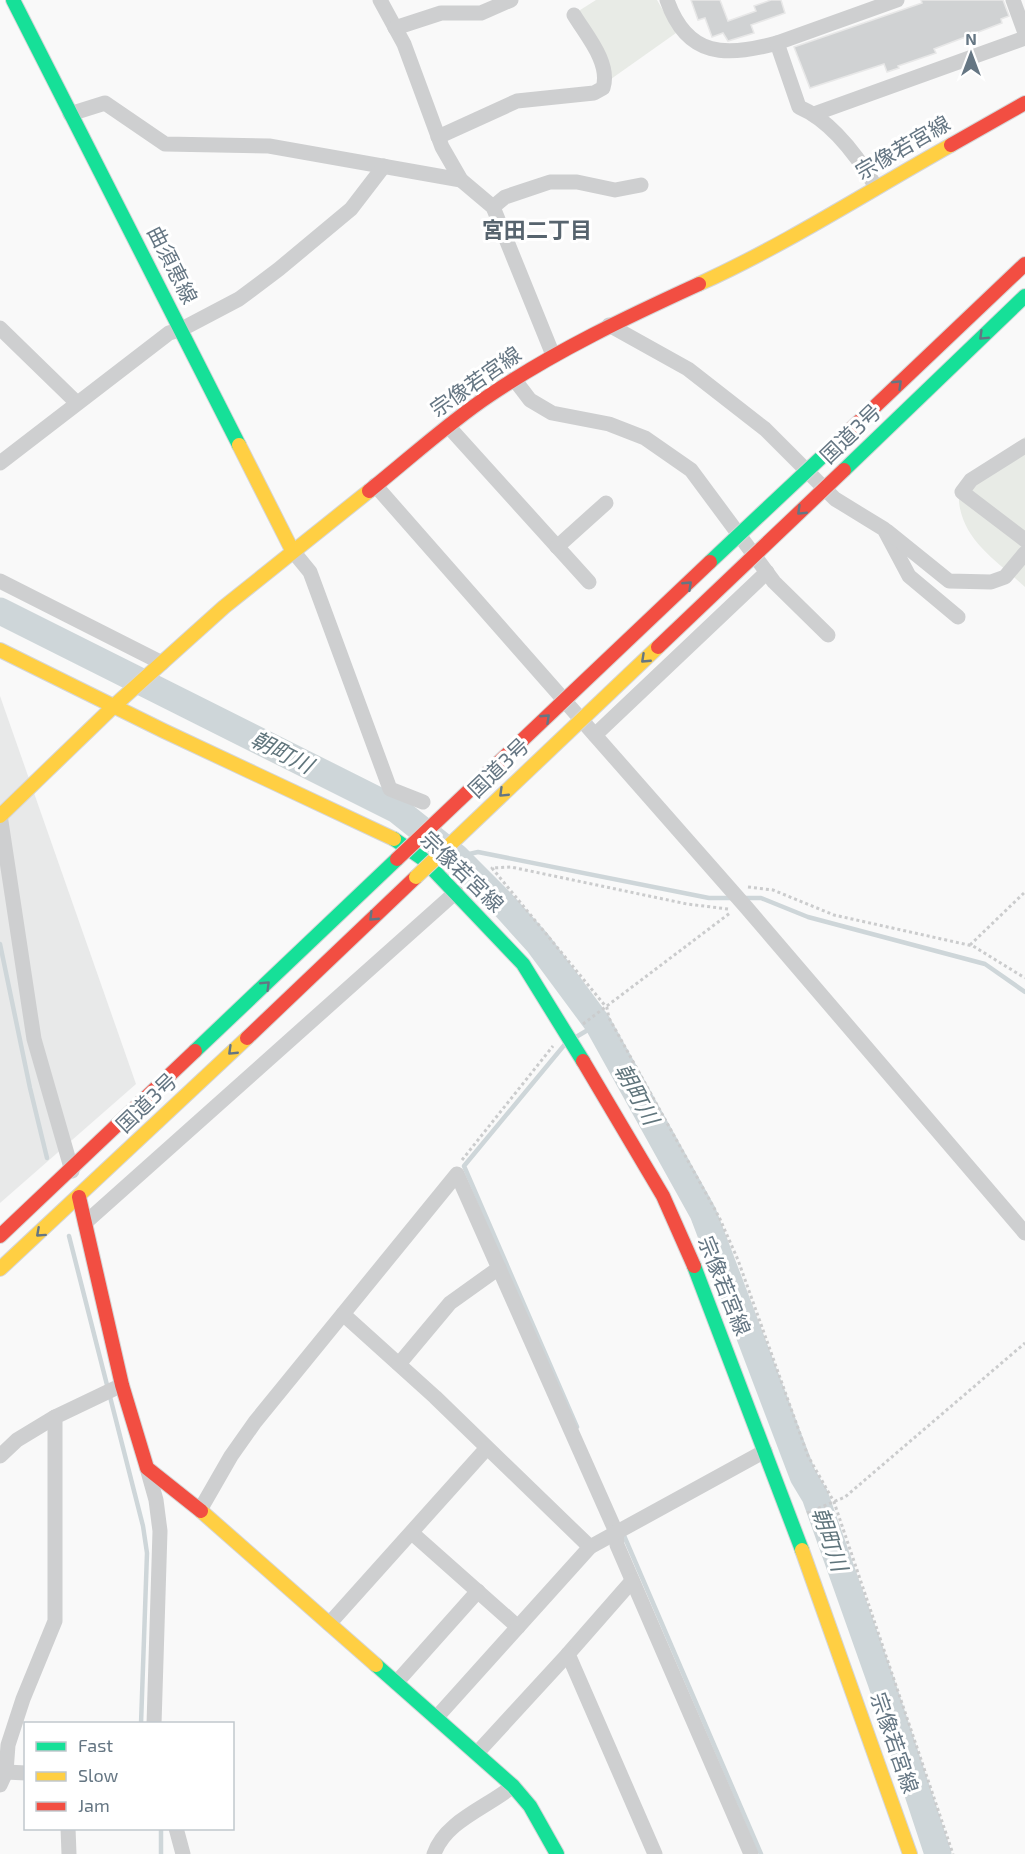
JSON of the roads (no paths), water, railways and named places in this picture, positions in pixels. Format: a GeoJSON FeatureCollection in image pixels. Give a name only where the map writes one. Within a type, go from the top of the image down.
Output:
{"type":"FeatureCollection","features":[{"type":"Feature","properties":{"kind":"main road","name":"曲須恵線"},"geometry":{"type":"LineString","coordinates":[[14,0],[292,550]]}},
{"type":"Feature","properties":{"kind":"main road","name":"宗像若宮線"},"geometry":{"type":"LineString","coordinates":[[910,1854],[839,1647],[700,1280],[663,1196],[568,1034],[523,964],[423,859],[386,832],[115,705],[292,550],[448,426],[514,379],[609,325],[742,264],[811,227],[876,187],[1025,103]]}},
{"type":"Feature","properties":{"kind":"main road","name":"国道3号"},"geometry":{"type":"LineString","coordinates":[[0,1236],[1025,264]]}},
{"type":"Feature","properties":{"kind":"main road","name":"国道3号"},"geometry":{"type":"LineString","coordinates":[[0,1269],[79,1197],[1025,296]]}},
{"type":"Feature","properties":{"kind":"main road"},"geometry":{"type":"LineString","coordinates":[[0,650],[115,705],[0,816]]}},
{"type":"Feature","properties":{"kind":"main road"},"geometry":{"type":"LineString","coordinates":[[79,1197],[122,1385],[147,1468],[200,1510],[513,1786],[530,1806],[557,1854]]}},
{"type":"Feature","properties":{"kind":"street"},"geometry":{"type":"LineString","coordinates":[[380,0],[404,44],[438,137],[461,180],[493,207],[553,355]]}},
{"type":"Feature","properties":{"kind":"street"},"geometry":{"type":"LineString","coordinates":[[395,28],[441,13],[481,13],[511,0]]}},
{"type":"Feature","properties":{"kind":"street"},"geometry":{"type":"LineString","coordinates":[[667,0],[672,14],[685,31],[698,42],[717,52],[744,52],[777,43],[897,0]]}},
{"type":"Feature","properties":{"kind":"street"},"geometry":{"type":"LineString","coordinates":[[1013,0],[1025,33]]}},
{"type":"Feature","properties":{"kind":"street"},"geometry":{"type":"LineString","coordinates":[[438,137],[517,102],[594,93],[603,88],[606,78],[599,56],[574,15]]}},
{"type":"Feature","properties":{"kind":"street"},"geometry":{"type":"LineString","coordinates":[[814,114],[1025,39]]}},
{"type":"Feature","properties":{"kind":"street"},"geometry":{"type":"LineString","coordinates":[[777,43],[799,107],[814,114],[861,161],[876,187]]}},
{"type":"Feature","properties":{"kind":"street"},"geometry":{"type":"LineString","coordinates":[[70,114],[105,103],[165,144],[269,147],[461,180]]}},
{"type":"Feature","properties":{"kind":"street"},"geometry":{"type":"LineString","coordinates":[[0,463],[170,333],[182,329],[239,298],[279,269],[351,209],[384,166]]}},
{"type":"Feature","properties":{"kind":"street"},"geometry":{"type":"LineString","coordinates":[[493,207],[506,197],[550,182],[577,182],[615,190],[641,185]]}},
{"type":"Feature","properties":{"kind":"street"},"geometry":{"type":"LineString","coordinates":[[609,325],[688,369],[765,429],[835,500],[884,529],[949,581],[991,582],[1005,577],[1025,553]]}},
{"type":"Feature","properties":{"kind":"street"},"geometry":{"type":"LineString","coordinates":[[0,328],[77,403]]}},
{"type":"Feature","properties":{"kind":"street"},"geometry":{"type":"LineString","coordinates":[[514,379],[530,400],[552,413],[609,424],[645,438],[667,451],[691,470],[767,572],[828,635]]}},
{"type":"Feature","properties":{"kind":"street"},"geometry":{"type":"LineString","coordinates":[[448,426],[589,582]]}},
{"type":"Feature","properties":{"kind":"street"},"geometry":{"type":"LineString","coordinates":[[1025,446],[971,480],[962,492],[1025,540]]}},
{"type":"Feature","properties":{"kind":"street"},"geometry":{"type":"LineString","coordinates":[[375,485],[728,886],[1025,1233]]}},
{"type":"Feature","properties":{"kind":"street"},"geometry":{"type":"LineString","coordinates":[[557,546],[606,503]]}},
{"type":"Feature","properties":{"kind":"street"},"geometry":{"type":"LineString","coordinates":[[884,529],[909,576],[958,617]]}},
{"type":"Feature","properties":{"kind":"street"},"geometry":{"type":"LineString","coordinates":[[292,550],[310,572],[390,789],[423,802]]}},
{"type":"Feature","properties":{"kind":"street"},"geometry":{"type":"LineString","coordinates":[[596,735],[767,572]]}},
{"type":"Feature","properties":{"kind":"street"},"geometry":{"type":"LineString","coordinates":[[0,581],[162,663]]}},
{"type":"Feature","properties":{"kind":"street"},"geometry":{"type":"LineString","coordinates":[[0,816],[34,1039],[79,1197]]}},
{"type":"Feature","properties":{"kind":"street"},"geometry":{"type":"LineString","coordinates":[[85,1223],[456,892]]}},
{"type":"Feature","properties":{"kind":"street"},"geometry":{"type":"LineString","coordinates":[[200,1510],[231,1456],[255,1422],[457,1174],[616,1532],[617,1545],[748,1853]]}},
{"type":"Feature","properties":{"kind":"street"},"geometry":{"type":"LineString","coordinates":[[399,1364],[450,1303],[499,1268]]}},
{"type":"Feature","properties":{"kind":"street"},"geometry":{"type":"LineString","coordinates":[[343,1314],[399,1364],[590,1547]]}},
{"type":"Feature","properties":{"kind":"street"},"geometry":{"type":"LineString","coordinates":[[0,1456],[17,1440],[55,1417],[122,1385]]}},
{"type":"Feature","properties":{"kind":"street"},"geometry":{"type":"LineString","coordinates":[[24,1773],[3,1778],[8,1745],[23,1699],[55,1621],[55,1417]]}},
{"type":"Feature","properties":{"kind":"street"},"geometry":{"type":"LineString","coordinates":[[329,1624],[486,1449]]}},
{"type":"Feature","properties":{"kind":"street"},"geometry":{"type":"LineString","coordinates":[[436,1718],[590,1547],[765,1451]]}},
{"type":"Feature","properties":{"kind":"street"},"geometry":{"type":"LineString","coordinates":[[147,1468],[156,1500],[160,1531],[154,1722]]}},
{"type":"Feature","properties":{"kind":"street"},"geometry":{"type":"LineString","coordinates":[[411,1533],[518,1627]]}},
{"type":"Feature","properties":{"kind":"street"},"geometry":{"type":"LineString","coordinates":[[477,1753],[632,1581]]}},
{"type":"Feature","properties":{"kind":"street"},"geometry":{"type":"LineString","coordinates":[[396,1683],[478,1591]]}},
{"type":"Feature","properties":{"kind":"street"},"geometry":{"type":"LineString","coordinates":[[568,1654],[655,1854]]}},
{"type":"Feature","properties":{"kind":"street"},"geometry":{"type":"LineString","coordinates":[[434,1854],[441,1838],[453,1827],[513,1786]]}},
{"type":"Feature","properties":{"kind":"street"},"geometry":{"type":"LineString","coordinates":[[68,1830],[69,1854]]}},
{"type":"Feature","properties":{"kind":"street"},"geometry":{"type":"LineString","coordinates":[[177,1830],[183,1854]]}},
{"type":"Feature","properties":{"kind":"waterway","name":"朝町川"},"geometry":{"type":"LineString","coordinates":[[0,611],[397,810],[456,857],[538,943],[598,1024],[703,1213],[803,1476],[815,1496],[881,1682],[938,1854]]}},
{"type":"Feature","properties":{"kind":"waterway"},"geometry":{"type":"LineString","coordinates":[[456,857],[478,852],[709,898],[732,898]]}},
{"type":"Feature","properties":{"kind":"waterway"},"geometry":{"type":"LineString","coordinates":[[743,898],[761,898],[808,917],[985,964],[1025,992]]}},
{"type":"Feature","properties":{"kind":"waterway"},"geometry":{"type":"LineString","coordinates":[[0,944],[47,1158]]}},
{"type":"Feature","properties":{"kind":"waterway"},"geometry":{"type":"LineString","coordinates":[[576,1037],[598,1024]]}},
{"type":"Feature","properties":{"kind":"waterway"},"geometry":{"type":"LineString","coordinates":[[566,1043],[464,1166],[577,1427]]}},
{"type":"Feature","properties":{"kind":"waterway"},"geometry":{"type":"LineString","coordinates":[[69,1236],[143,1526],[147,1553],[141,1722]]}},
{"type":"Feature","properties":{"kind":"waterway"},"geometry":{"type":"LineString","coordinates":[[622,1531],[761,1854]]}},
{"type":"Feature","properties":{"kind":"waterway"},"geometry":{"type":"LineString","coordinates":[[161,1830],[161,1854]]}},
{"type":"Feature","properties":{"kind":"district","name":"宮田二丁目"},"geometry":{"type":"Point","coordinates":[537,230]}}]}
